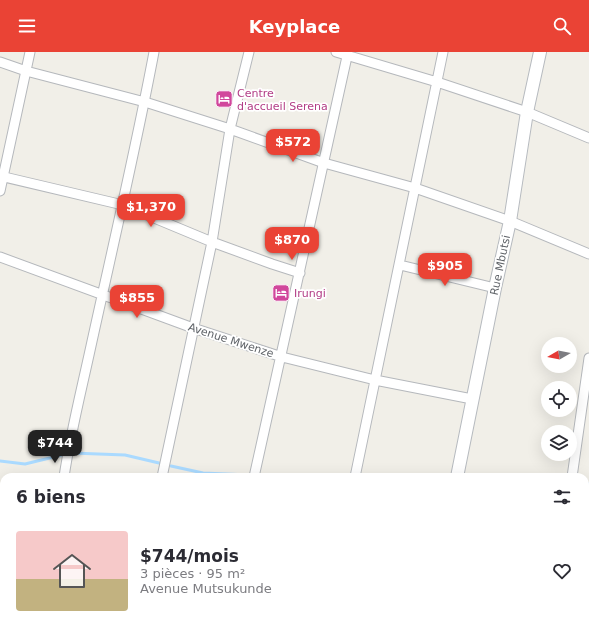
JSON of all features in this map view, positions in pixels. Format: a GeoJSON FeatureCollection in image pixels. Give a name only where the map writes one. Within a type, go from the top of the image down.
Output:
{"type":"FeatureCollection","features":[{"type":"Feature","properties":{"kind":"street"},"geometry":{"type":"LineString","coordinates":[[0,191],[30,52]]}},
{"type":"Feature","properties":{"kind":"street"},"geometry":{"type":"LineString","coordinates":[[65,473],[102,294],[123,205],[154,52]]}},
{"type":"Feature","properties":{"kind":"street"},"geometry":{"type":"LineString","coordinates":[[163,473],[212,242],[230,130],[249,52]]}},
{"type":"Feature","properties":{"kind":"street"},"geometry":{"type":"LineString","coordinates":[[336,52],[348,54],[527,112],[589,138]]}},
{"type":"Feature","properties":{"kind":"street"},"geometry":{"type":"LineString","coordinates":[[356,473],[443,52]]}},
{"type":"Feature","properties":{"kind":"street","name":"Rue Mbutsi"},"geometry":{"type":"LineString","coordinates":[[458,473],[510,221],[527,112],[540,52]]}},
{"type":"Feature","properties":{"kind":"street"},"geometry":{"type":"LineString","coordinates":[[255,473],[348,54]]}},
{"type":"Feature","properties":{"kind":"street"},"geometry":{"type":"LineString","coordinates":[[0,62],[26,71],[144,102],[324,162],[415,188],[510,221],[589,254]]}},
{"type":"Feature","properties":{"kind":"street"},"geometry":{"type":"LineString","coordinates":[[2,177],[123,205],[212,242],[300,273]]}},
{"type":"Feature","properties":{"kind":"street","name":"Avenue Mwenze"},"geometry":{"type":"LineString","coordinates":[[0,257],[193,328],[282,356],[375,380],[472,399]]}},
{"type":"Feature","properties":{"kind":"street"},"geometry":{"type":"LineString","coordinates":[[400,265],[495,288]]}},
{"type":"Feature","properties":{"kind":"street"},"geometry":{"type":"LineString","coordinates":[[573,473],[589,358]]}},
{"type":"Feature","properties":{"kind":"waterway"},"geometry":{"type":"LineString","coordinates":[[72,453],[125,455],[159,463]]}},
{"type":"Feature","properties":{"kind":"waterway"},"geometry":{"type":"LineString","coordinates":[[0,461],[25,464],[62,455]]}},
{"type":"Feature","properties":{"kind":"waterway"},"geometry":{"type":"LineString","coordinates":[[171,466],[203,473]]}},
{"type":"Feature","properties":{"kind":"place","name":"Centre d'accueil Serena"},"geometry":{"type":"Point","coordinates":[224,99]}},
{"type":"Feature","properties":{"kind":"place","name":"Irungi"},"geometry":{"type":"Point","coordinates":[281,293]}}]}
